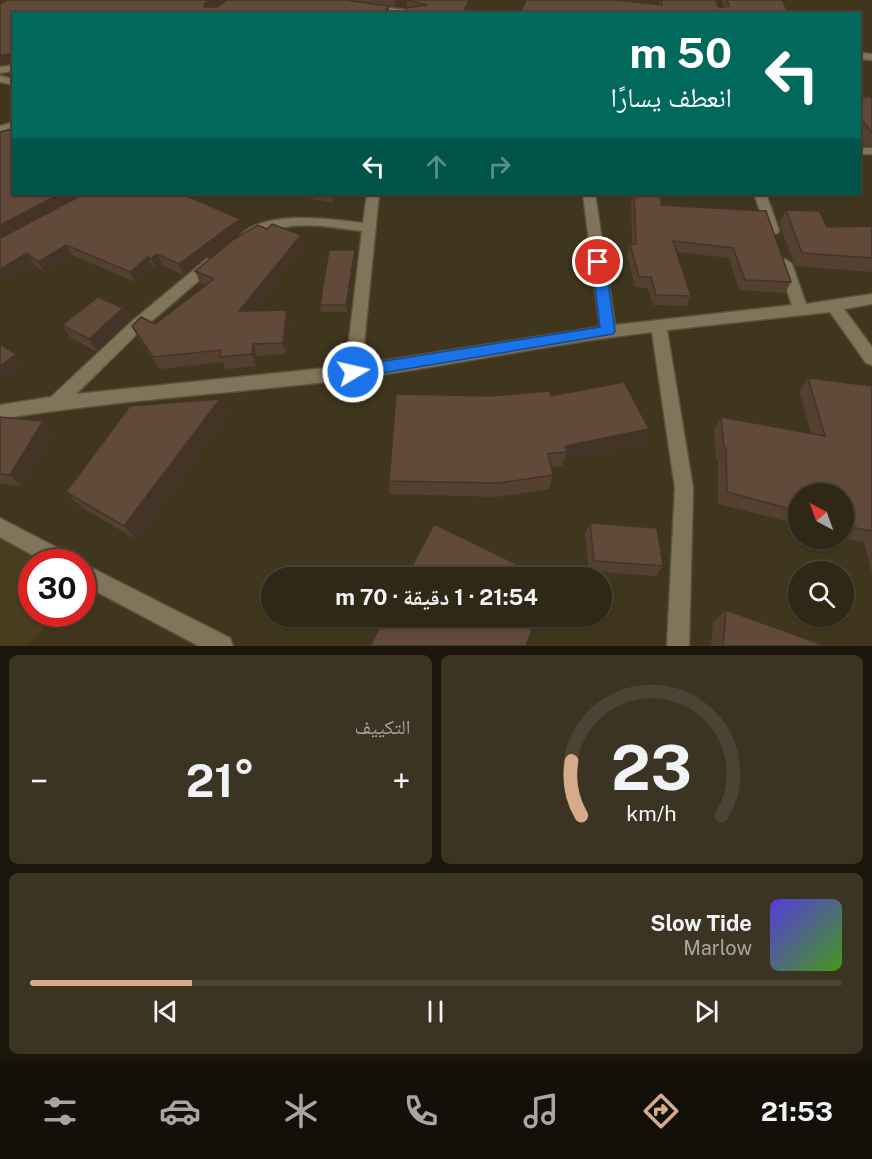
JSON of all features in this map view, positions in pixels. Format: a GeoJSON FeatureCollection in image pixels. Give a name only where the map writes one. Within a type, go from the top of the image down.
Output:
{"type":"FeatureCollection","features":[{"type":"Feature","properties":{"kind":"street"},"geometry":{"type":"LineString","coordinates":[[353,5],[375,4],[412,12]]}},
{"type":"Feature","properties":{"kind":"street"},"geometry":{"type":"LineString","coordinates":[[353,372],[373,195]]}},
{"type":"Feature","properties":{"kind":"street"},"geometry":{"type":"LineString","coordinates":[[589,195],[608,331]]}},
{"type":"Feature","properties":{"kind":"street"},"geometry":{"type":"LineString","coordinates":[[759,195],[800,308]]}},
{"type":"Feature","properties":{"kind":"street"},"geometry":{"type":"LineString","coordinates":[[56,403],[135,327],[231,247],[260,229],[279,222],[302,220],[369,228]]}},
{"type":"Feature","properties":{"kind":"street"},"geometry":{"type":"LineString","coordinates":[[0,412],[56,403],[353,372],[608,331],[834,306],[872,299]]}},
{"type":"Feature","properties":{"kind":"street"},"geometry":{"type":"LineString","coordinates":[[834,306],[872,359]]}},
{"type":"Feature","properties":{"kind":"street"},"geometry":{"type":"LineString","coordinates":[[659,325],[684,488],[678,646]]}},
{"type":"Feature","properties":{"kind":"street"},"geometry":{"type":"LineString","coordinates":[[0,527],[40,549]]}},
{"type":"Feature","properties":{"kind":"street"},"geometry":{"type":"LineString","coordinates":[[96,580],[222,646]]}},
{"type":"Feature","properties":{"kind":"shaded area"},"geometry":{"type":"Polygon","coordinates":[[[0,531],[34,549],[18,549],[18,627],[45,627],[25,646],[0,646],[0,531]]]}},
{"type":"Feature","properties":{"kind":"building"},"geometry":{"type":"Polygon","coordinates":[[[7,0],[209,0],[204,7],[217,7],[227,0],[346,0],[389,6],[384,12],[12,12],[11,60],[9,54],[0,55],[0,4],[7,0]]]}},
{"type":"Feature","properties":{"kind":"building"},"geometry":{"type":"Polygon","coordinates":[[[407,0],[469,0],[463,12],[406,12],[406,8],[427,5],[407,0]]]}},
{"type":"Feature","properties":{"kind":"building"},"geometry":{"type":"Polygon","coordinates":[[[526,0],[614,0],[662,5],[661,0],[715,0],[719,8],[729,6],[727,0],[782,0],[788,12],[521,12],[526,0]]]}},
{"type":"Feature","properties":{"kind":"building"},"geometry":{"type":"Polygon","coordinates":[[[861,97],[872,97],[872,133],[861,118],[861,97]]]}},
{"type":"Feature","properties":{"kind":"building"},"geometry":{"type":"Polygon","coordinates":[[[12,131],[12,195],[58,195],[0,225],[0,132],[12,131]]]}},
{"type":"Feature","properties":{"kind":"building"},"geometry":{"type":"Polygon","coordinates":[[[82,195],[184,195],[240,219],[179,264],[157,254],[151,259],[148,257],[130,272],[66,245],[38,262],[27,253],[0,269],[0,238],[82,195]]]}},
{"type":"Feature","properties":{"kind":"building"},"geometry":{"type":"Polygon","coordinates":[[[634,195],[661,195],[661,205],[766,211],[791,282],[745,280],[733,248],[673,241],[691,296],[656,295],[651,277],[639,277],[630,244],[636,244],[634,195]]]}},
{"type":"Feature","properties":{"kind":"building"},"geometry":{"type":"Polygon","coordinates":[[[786,210],[819,211],[827,227],[872,226],[872,258],[802,253],[786,210]]]}},
{"type":"Feature","properties":{"kind":"building"},"geometry":{"type":"Polygon","coordinates":[[[272,224],[301,235],[239,311],[287,310],[283,343],[253,344],[252,354],[220,357],[221,350],[153,357],[132,326],[141,317],[155,324],[214,279],[195,271],[234,239],[258,225],[267,229],[272,224]]]}},
{"type":"Feature","properties":{"kind":"building"},"geometry":{"type":"Polygon","coordinates":[[[329,250],[355,250],[346,305],[320,305],[329,250]]]}},
{"type":"Feature","properties":{"kind":"building"},"geometry":{"type":"Polygon","coordinates":[[[98,297],[123,308],[89,339],[62,325],[98,297]]]}},
{"type":"Feature","properties":{"kind":"building"},"geometry":{"type":"Polygon","coordinates":[[[0,344],[16,354],[0,366],[0,344]]]}},
{"type":"Feature","properties":{"kind":"building"},"geometry":{"type":"Polygon","coordinates":[[[808,378],[872,386],[872,531],[854,528],[854,483],[788,483],[788,508],[727,492],[726,448],[724,448],[721,417],[825,436],[808,378]]]}},
{"type":"Feature","properties":{"kind":"building"},"geometry":{"type":"Polygon","coordinates":[[[624,382],[649,429],[565,446],[567,452],[548,454],[553,475],[499,483],[389,481],[396,394],[490,396],[549,391],[551,396],[624,382]]]}},
{"type":"Feature","properties":{"kind":"building"},"geometry":{"type":"Polygon","coordinates":[[[220,399],[124,526],[66,492],[130,406],[220,399]]]}},
{"type":"Feature","properties":{"kind":"building"},"geometry":{"type":"Polygon","coordinates":[[[0,417],[43,421],[10,475],[0,474],[0,417]]]}},
{"type":"Feature","properties":{"kind":"building"},"geometry":{"type":"Polygon","coordinates":[[[590,523],[657,528],[663,566],[594,561],[590,523]]]}},
{"type":"Feature","properties":{"kind":"building"},"geometry":{"type":"Polygon","coordinates":[[[434,524],[522,567],[412,567],[434,524]]]}},
{"type":"Feature","properties":{"kind":"building"},"geometry":{"type":"Polygon","coordinates":[[[726,610],[826,646],[723,646],[726,610]]]}},
{"type":"Feature","properties":{"kind":"building"},"geometry":{"type":"Polygon","coordinates":[[[380,627],[533,627],[526,646],[370,646],[380,627]]]}},
{"type":"Feature","properties":{"kind":"route"},"geometry":{"type":"LineString","coordinates":[[353,372],[608,331],[598,262]]}}]}
